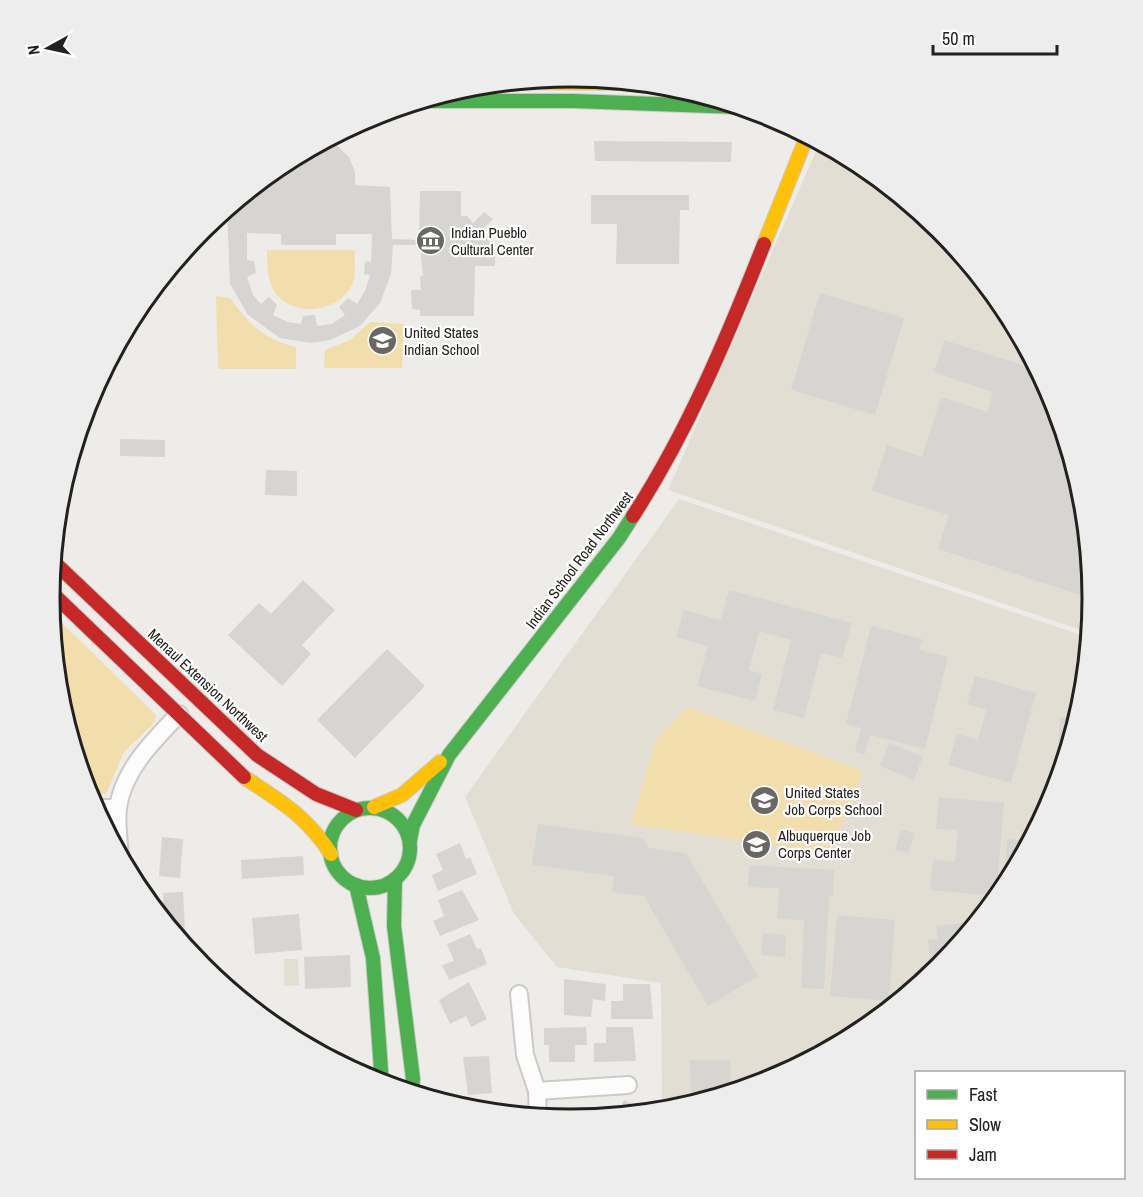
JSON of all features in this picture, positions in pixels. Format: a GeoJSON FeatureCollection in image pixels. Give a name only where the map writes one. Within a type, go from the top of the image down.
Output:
{"type":"FeatureCollection","features":[{"type":"Feature","properties":{"kind":"main road"},"geometry":{"type":"LineString","coordinates":[[453,101],[573,101],[707,105]]}},
{"type":"Feature","properties":{"kind":"main road","name":"Indian School Road Northwest"},"geometry":{"type":"LineString","coordinates":[[410,840],[413,825],[449,755],[620,538],[645,501],[706,386],[804,143]]}},
{"type":"Feature","properties":{"kind":"main road","name":"Menaul Extension Northwest"},"geometry":{"type":"LineString","coordinates":[[61,569],[257,755],[285,776],[312,791],[338,805],[356,810]]}},
{"type":"Feature","properties":{"kind":"main road"},"geometry":{"type":"LineString","coordinates":[[60,601],[244,777],[300,814],[319,835],[341,875],[356,885],[376,887],[395,879],[408,862],[410,840],[398,818],[374,807],[356,810],[336,827],[331,840],[331,854]]}},
{"type":"Feature","properties":{"kind":"main road","name":"Indian School Road Northwest"},"geometry":{"type":"LineString","coordinates":[[374,807],[402,795],[449,755]]}},
{"type":"Feature","properties":{"kind":"main road"},"geometry":{"type":"LineString","coordinates":[[395,879],[394,926],[414,1079],[413,1085]]}},
{"type":"Feature","properties":{"kind":"main road"},"geometry":{"type":"LineString","coordinates":[[356,885],[367,916],[372,943],[381,1073]]}},
{"type":"Feature","properties":{"kind":"street"},"geometry":{"type":"LineString","coordinates":[[119,835],[117,808],[125,783],[144,752],[179,714]]}},
{"type":"Feature","properties":{"kind":"street"},"geometry":{"type":"LineString","coordinates":[[105,808],[117,808]]}},
{"type":"Feature","properties":{"kind":"street"},"geometry":{"type":"LineString","coordinates":[[519,994],[525,1055],[537,1091],[538,1109]]}},
{"type":"Feature","properties":{"kind":"street"},"geometry":{"type":"LineString","coordinates":[[537,1091],[628,1085]]}},
{"type":"Feature","properties":{"kind":"shaded area"},"geometry":{"type":"Polygon","coordinates":[[[816,150],[856,173],[883,193],[933,237],[977,287],[997,314],[1014,343],[1044,403],[1066,466],[1079,532],[1082,565],[1082,630],[668,490],[816,150]]]}},
{"type":"Feature","properties":{"kind":"shaded area"},"geometry":{"type":"Polygon","coordinates":[[[267,250],[355,250],[354,279],[342,298],[332,304],[320,308],[297,307],[286,303],[271,285],[267,250]]]}},
{"type":"Feature","properties":{"kind":"shaded area"},"geometry":{"type":"Polygon","coordinates":[[[216,296],[230,298],[258,330],[296,347],[296,369],[218,369],[216,296]]]}},
{"type":"Feature","properties":{"kind":"shaded area"},"geometry":{"type":"Polygon","coordinates":[[[370,322],[404,324],[402,368],[324,368],[325,350],[350,340],[370,322]]]}},
{"type":"Feature","properties":{"kind":"shaded area","name":"Albuquerque Job Corps Center"},"geometry":{"type":"Polygon","coordinates":[[[679,499],[1082,635],[1079,665],[1066,731],[1044,794],[1030,825],[997,883],[956,936],[909,983],[856,1024],[798,1057],[736,1083],[704,1093],[662,1102],[661,983],[557,967],[514,914],[465,797],[679,499]]]}},
{"type":"Feature","properties":{"kind":"shaded area"},"geometry":{"type":"Polygon","coordinates":[[[61,622],[156,715],[154,723],[124,752],[106,794],[99,794],[77,731],[64,665],[61,622]]]}},
{"type":"Feature","properties":{"kind":"shaded area"},"geometry":{"type":"Polygon","coordinates":[[[688,707],[863,771],[831,854],[631,824],[656,740],[688,707]]]}},
{"type":"Feature","properties":{"kind":"shaded area"},"geometry":{"type":"Polygon","coordinates":[[[284,959],[298,959],[299,985],[284,986],[284,959]]]}},
{"type":"Feature","properties":{"kind":"building"},"geometry":{"type":"Polygon","coordinates":[[[594,141],[732,142],[731,162],[595,161],[594,141]]]}},
{"type":"Feature","properties":{"kind":"building","name":"Indian Pueblo Cultural Center"},"geometry":{"type":"Polygon","coordinates":[[[336,145],[349,157],[355,172],[355,185],[390,187],[392,239],[419,240],[420,191],[461,191],[461,216],[467,216],[473,223],[484,212],[493,219],[482,230],[489,236],[489,242],[495,243],[495,266],[475,266],[474,316],[420,316],[420,310],[412,309],[411,290],[421,290],[420,276],[423,276],[420,245],[393,245],[391,274],[380,303],[360,326],[330,340],[311,343],[280,338],[248,315],[230,284],[227,220],[287,173],[336,145]],[[247,233],[247,260],[254,261],[256,273],[247,277],[253,295],[261,304],[269,297],[277,305],[273,315],[288,322],[301,324],[303,316],[315,315],[317,326],[332,324],[345,315],[339,307],[348,298],[357,304],[365,291],[370,275],[364,274],[365,261],[371,262],[372,234],[336,234],[336,245],[281,245],[281,234],[247,233]]]}},
{"type":"Feature","properties":{"kind":"building"},"geometry":{"type":"Polygon","coordinates":[[[591,195],[689,195],[689,210],[680,210],[679,264],[616,264],[617,224],[591,224],[591,195]]]}},
{"type":"Feature","properties":{"kind":"building"},"geometry":{"type":"Polygon","coordinates":[[[820,293],[904,318],[875,415],[791,390],[820,293]]]}},
{"type":"Feature","properties":{"kind":"building"},"geometry":{"type":"Polygon","coordinates":[[[944,340],[1027,367],[1034,380],[1032,385],[1037,387],[1044,403],[1066,466],[1079,532],[1083,596],[938,549],[949,515],[872,491],[887,445],[922,457],[941,397],[987,412],[993,392],[934,372],[944,340]]]}},
{"type":"Feature","properties":{"kind":"building"},"geometry":{"type":"Polygon","coordinates":[[[120,439],[165,440],[165,457],[120,456],[120,439]]]}},
{"type":"Feature","properties":{"kind":"building"},"geometry":{"type":"Polygon","coordinates":[[[266,470],[297,471],[297,496],[265,495],[266,470]]]}},
{"type":"Feature","properties":{"kind":"building"},"geometry":{"type":"Polygon","coordinates":[[[303,580],[335,610],[302,645],[311,654],[282,686],[228,635],[259,603],[271,614],[303,580]]]}},
{"type":"Feature","properties":{"kind":"building"},"geometry":{"type":"Polygon","coordinates":[[[729,590],[852,623],[842,658],[821,653],[804,718],[773,710],[791,640],[759,631],[749,670],[762,674],[755,701],[697,686],[708,646],[676,637],[684,610],[721,620],[729,590]]]}},
{"type":"Feature","properties":{"kind":"building"},"geometry":{"type":"Polygon","coordinates":[[[871,626],[922,639],[919,650],[948,657],[925,749],[870,735],[865,754],[855,752],[861,728],[846,724],[871,626]]]}},
{"type":"Feature","properties":{"kind":"building"},"geometry":{"type":"Polygon","coordinates":[[[387,649],[425,686],[355,758],[317,720],[387,649]]]}},
{"type":"Feature","properties":{"kind":"building"},"geometry":{"type":"Polygon","coordinates":[[[975,676],[1036,693],[1011,783],[948,765],[957,733],[978,740],[986,710],[967,704],[975,676]]]}},
{"type":"Feature","properties":{"kind":"building"},"geometry":{"type":"Polygon","coordinates":[[[1060,717],[1069,718],[1066,731],[1058,753],[1060,717]]]}},
{"type":"Feature","properties":{"kind":"building"},"geometry":{"type":"Polygon","coordinates":[[[889,743],[923,756],[914,780],[880,766],[889,743]]]}},
{"type":"Feature","properties":{"kind":"building"},"geometry":{"type":"Polygon","coordinates":[[[939,797],[1004,803],[997,883],[988,895],[930,890],[933,859],[955,862],[958,830],[936,829],[939,797]]]}},
{"type":"Feature","properties":{"kind":"building"},"geometry":{"type":"Polygon","coordinates":[[[538,824],[643,838],[649,848],[686,853],[758,976],[708,1006],[644,896],[612,892],[614,876],[532,865],[538,824]]]}},
{"type":"Feature","properties":{"kind":"building"},"geometry":{"type":"Polygon","coordinates":[[[901,829],[915,833],[908,853],[895,850],[901,829]]]}},
{"type":"Feature","properties":{"kind":"building"},"geometry":{"type":"Polygon","coordinates":[[[162,837],[183,839],[180,878],[159,876],[162,837]]]}},
{"type":"Feature","properties":{"kind":"building"},"geometry":{"type":"Polygon","coordinates":[[[1007,839],[1022,840],[1007,866],[1005,866],[1007,839]]]}},
{"type":"Feature","properties":{"kind":"building"},"geometry":{"type":"Polygon","coordinates":[[[460,843],[466,859],[470,857],[477,874],[438,891],[432,875],[443,870],[436,854],[460,843]]]}},
{"type":"Feature","properties":{"kind":"building"},"geometry":{"type":"Polygon","coordinates":[[[303,856],[304,875],[242,879],[241,860],[303,856]]]}},
{"type":"Feature","properties":{"kind":"building"},"geometry":{"type":"Polygon","coordinates":[[[749,865],[834,870],[833,896],[829,896],[824,989],[801,988],[804,920],[777,919],[779,888],[748,887],[749,865]]]}},
{"type":"Feature","properties":{"kind":"building"},"geometry":{"type":"Polygon","coordinates":[[[462,890],[479,920],[440,936],[433,921],[444,916],[438,900],[462,890]]]}},
{"type":"Feature","properties":{"kind":"building"},"geometry":{"type":"Polygon","coordinates":[[[183,892],[185,931],[163,907],[163,893],[183,892]]]}},
{"type":"Feature","properties":{"kind":"building"},"geometry":{"type":"Polygon","coordinates":[[[299,914],[302,950],[255,954],[252,918],[299,914]]]}},
{"type":"Feature","properties":{"kind":"building"},"geometry":{"type":"Polygon","coordinates":[[[837,915],[895,920],[889,999],[887,1001],[830,996],[837,915]]]}},
{"type":"Feature","properties":{"kind":"building"},"geometry":{"type":"Polygon","coordinates":[[[967,922],[938,955],[930,956],[928,940],[938,939],[936,926],[967,922]]]}},
{"type":"Feature","properties":{"kind":"building"},"geometry":{"type":"Polygon","coordinates":[[[763,933],[786,935],[785,957],[761,955],[763,933]]]}},
{"type":"Feature","properties":{"kind":"building"},"geometry":{"type":"Polygon","coordinates":[[[470,934],[477,949],[481,948],[487,964],[449,980],[442,965],[454,961],[447,944],[470,934]]]}},
{"type":"Feature","properties":{"kind":"building"},"geometry":{"type":"Polygon","coordinates":[[[350,955],[351,987],[305,989],[304,957],[350,955]]]}},
{"type":"Feature","properties":{"kind":"building"},"geometry":{"type":"Polygon","coordinates":[[[564,979],[606,984],[605,1001],[593,999],[591,1017],[564,1015],[564,979]]]}},
{"type":"Feature","properties":{"kind":"building"},"geometry":{"type":"Polygon","coordinates":[[[469,982],[487,1019],[471,1027],[466,1016],[450,1024],[439,1000],[469,982]]]}},
{"type":"Feature","properties":{"kind":"building"},"geometry":{"type":"Polygon","coordinates":[[[623,984],[650,984],[653,1019],[611,1019],[611,1001],[623,1001],[623,984]]]}},
{"type":"Feature","properties":{"kind":"building"},"geometry":{"type":"Polygon","coordinates":[[[586,1027],[587,1045],[575,1045],[575,1062],[549,1062],[549,1045],[544,1045],[544,1028],[586,1027]]]}},
{"type":"Feature","properties":{"kind":"building"},"geometry":{"type":"Polygon","coordinates":[[[606,1027],[633,1027],[636,1061],[594,1062],[594,1043],[606,1043],[606,1027]]]}},
{"type":"Feature","properties":{"kind":"building"},"geometry":{"type":"Polygon","coordinates":[[[489,1056],[492,1093],[468,1095],[463,1057],[489,1056]]]}},
{"type":"Feature","properties":{"kind":"building"},"geometry":{"type":"Polygon","coordinates":[[[690,1060],[730,1060],[731,1085],[691,1096],[690,1060]]]}},
{"type":"Feature","properties":{"kind":"building"},"geometry":{"type":"Polygon","coordinates":[[[624,1100],[636,1106],[620,1108],[624,1100]]]}},
{"type":"Feature","properties":{"kind":"traffic: fast"},"geometry":{"type":"LineString","coordinates":[[453,101],[573,101],[710,106]]}},
{"type":"Feature","properties":{"kind":"traffic: fast"},"geometry":{"type":"LineString","coordinates":[[410,840],[413,825],[449,755],[619,538],[633,516]]}},
{"type":"Feature","properties":{"kind":"traffic: fast"},"geometry":{"type":"LineString","coordinates":[[370,808],[385,811],[398,820],[407,833],[410,848],[407,863],[398,876],[385,885],[370,888],[355,885],[342,876],[333,863],[330,848],[333,833],[342,820],[355,811],[370,808]]}},
{"type":"Feature","properties":{"kind":"traffic: fast"},"geometry":{"type":"LineString","coordinates":[[395,879],[394,926],[412,1085]]}},
{"type":"Feature","properties":{"kind":"traffic: fast"},"geometry":{"type":"LineString","coordinates":[[356,885],[373,958],[381,1073]]}},
{"type":"Feature","properties":{"kind":"traffic: slow"},"geometry":{"type":"LineString","coordinates":[[764,244],[804,143]]}},
{"type":"Feature","properties":{"kind":"traffic: slow"},"geometry":{"type":"LineString","coordinates":[[374,807],[402,795],[440,762]]}},
{"type":"Feature","properties":{"kind":"traffic: slow"},"geometry":{"type":"LineString","coordinates":[[244,777],[302,819],[331,854]]}},
{"type":"Feature","properties":{"kind":"traffic: jam"},"geometry":{"type":"LineString","coordinates":[[633,516],[689,417],[736,314],[764,244]]}},
{"type":"Feature","properties":{"kind":"traffic: jam"},"geometry":{"type":"LineString","coordinates":[[61,569],[257,755],[316,794],[356,810]]}},
{"type":"Feature","properties":{"kind":"traffic: jam"},"geometry":{"type":"LineString","coordinates":[[60,601],[244,777]]}},
{"type":"Feature","properties":{"kind":"place","name":"Indian Pueblo Cultural Center"},"geometry":{"type":"Point","coordinates":[430,241]}},
{"type":"Feature","properties":{"kind":"place","name":"United States Indian School"},"geometry":{"type":"Point","coordinates":[383,341]}},
{"type":"Feature","properties":{"kind":"place","name":"United States Job Corps School"},"geometry":{"type":"Point","coordinates":[764,801]}},
{"type":"Feature","properties":{"kind":"place","name":"Albuquerque Job Corps Center"},"geometry":{"type":"Point","coordinates":[757,844]}}]}
